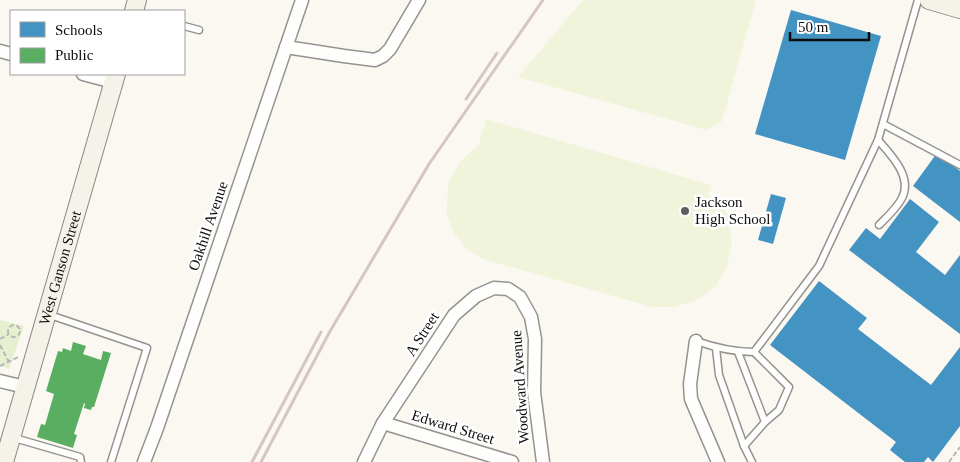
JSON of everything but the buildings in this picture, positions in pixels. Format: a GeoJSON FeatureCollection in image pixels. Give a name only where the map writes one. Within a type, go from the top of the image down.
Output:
{"type":"FeatureCollection","features":[{"type":"Feature","properties":{"kind":"street","name":"Oakhill Avenue"},"geometry":{"type":"LineString","coordinates":[[144,462],[302,0]]}},
{"type":"Feature","properties":{"kind":"street"},"geometry":{"type":"LineString","coordinates":[[286,47],[375,60],[383,56],[390,49],[419,0]]}},
{"type":"Feature","properties":{"kind":"street"},"geometry":{"type":"LineString","coordinates":[[929,0],[960,9]]}},
{"type":"Feature","properties":{"kind":"street"},"geometry":{"type":"LineString","coordinates":[[91,75],[115,78]]}},
{"type":"Feature","properties":{"kind":"street","name":"West Ganson Street"},"geometry":{"type":"LineString","coordinates":[[4,462],[115,78]]}},
{"type":"Feature","properties":{"kind":"street","name":"A Street"},"geometry":{"type":"LineString","coordinates":[[364,462],[383,423],[454,315],[476,296],[486,291],[494,288],[508,289]]}},
{"type":"Feature","properties":{"kind":"street","name":"Woodward Avenue"},"geometry":{"type":"LineString","coordinates":[[508,289],[520,297],[531,318],[535,338],[534,392],[543,462]]}},
{"type":"Feature","properties":{"kind":"street"},"geometry":{"type":"LineString","coordinates":[[696,341],[690,384],[691,399],[718,462]]}},
{"type":"Feature","properties":{"kind":"street"},"geometry":{"type":"LineString","coordinates":[[0,381],[25,387]]}},
{"type":"Feature","properties":{"kind":"street","name":"Edward Street"},"geometry":{"type":"LineString","coordinates":[[383,423],[512,462]]}},
{"type":"Feature","properties":{"kind":"lane"},"geometry":{"type":"LineString","coordinates":[[754,352],[819,266],[878,140],[918,0]]}},
{"type":"Feature","properties":{"kind":"lane"},"geometry":{"type":"LineString","coordinates":[[185,26],[199,30]]}},
{"type":"Feature","properties":{"kind":"lane"},"geometry":{"type":"LineString","coordinates":[[883,124],[960,165]]}},
{"type":"Feature","properties":{"kind":"lane"},"geometry":{"type":"LineString","coordinates":[[878,140],[891,155],[903,175],[905,188],[902,199],[879,225]]}},
{"type":"Feature","properties":{"kind":"lane"},"geometry":{"type":"LineString","coordinates":[[46,314],[147,348],[111,462]]}},
{"type":"Feature","properties":{"kind":"lane"},"geometry":{"type":"LineString","coordinates":[[696,341],[716,348],[738,352],[754,352],[789,387],[779,410],[765,422],[744,446]]}},
{"type":"Feature","properties":{"kind":"lane"},"geometry":{"type":"LineString","coordinates":[[716,348],[719,376],[744,446],[752,462]]}},
{"type":"Feature","properties":{"kind":"lane"},"geometry":{"type":"LineString","coordinates":[[738,352],[765,422]]}},
{"type":"Feature","properties":{"kind":"lane"},"geometry":{"type":"LineString","coordinates":[[11,437],[80,457],[81,462]]}},
{"type":"Feature","properties":{"kind":"path"},"geometry":{"type":"LineString","coordinates":[[11,326],[20,328],[20,334],[17,336],[14,337],[9,334],[11,326]]}},
{"type":"Feature","properties":{"kind":"path"},"geometry":{"type":"LineString","coordinates":[[0,339],[9,334]]}},
{"type":"Feature","properties":{"kind":"path"},"geometry":{"type":"LineString","coordinates":[[0,346],[9,362]]}},
{"type":"Feature","properties":{"kind":"path"},"geometry":{"type":"LineString","coordinates":[[0,366],[20,356]]}},
{"type":"Feature","properties":{"kind":"path"},"geometry":{"type":"LineString","coordinates":[[949,462],[960,447]]}},
{"type":"Feature","properties":{"kind":"green space"},"geometry":{"type":"Polygon","coordinates":[[[583,0],[756,0],[722,121],[707,130],[518,77],[583,0]]]}},
{"type":"Feature","properties":{"kind":"green space"},"geometry":{"type":"Polygon","coordinates":[[[486,119],[711,185],[707,195],[718,198],[728,217],[732,242],[727,266],[716,286],[697,300],[674,307],[652,307],[483,259],[468,250],[454,234],[446,212],[449,182],[459,163],[479,144],[486,119]]]}},
{"type":"Feature","properties":{"kind":"green space"},"geometry":{"type":"Polygon","coordinates":[[[0,320],[24,326],[9,369],[0,366],[0,320]]]}},
{"type":"Feature","properties":{"kind":"railway"},"geometry":{"type":"LineString","coordinates":[[261,462],[329,333],[429,164],[543,0]]}},
{"type":"Feature","properties":{"kind":"railway"},"geometry":{"type":"LineString","coordinates":[[466,99],[497,53]]}},
{"type":"Feature","properties":{"kind":"railway"},"geometry":{"type":"LineString","coordinates":[[252,462],[321,332]]}},
{"type":"Feature","properties":{"kind":"place","name":"Jackson High School"},"geometry":{"type":"Point","coordinates":[685,211]}}]}
